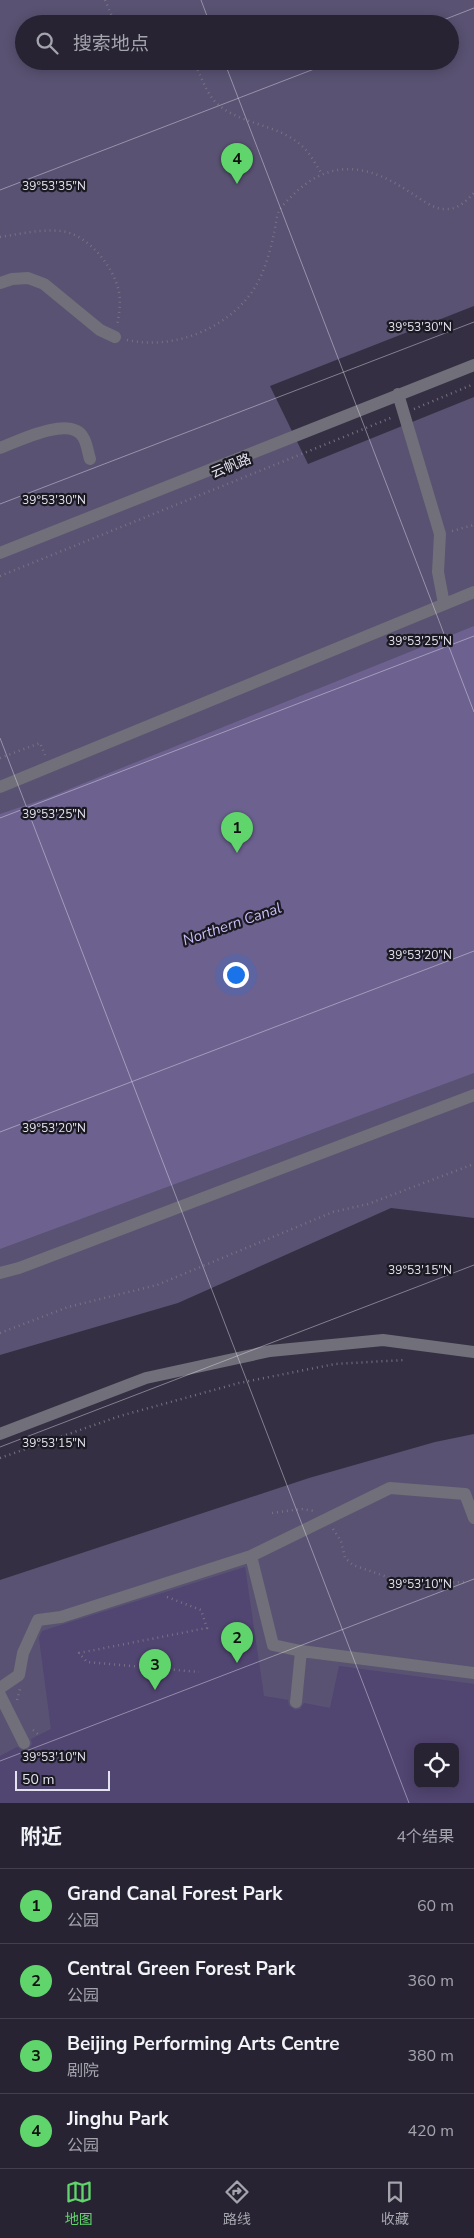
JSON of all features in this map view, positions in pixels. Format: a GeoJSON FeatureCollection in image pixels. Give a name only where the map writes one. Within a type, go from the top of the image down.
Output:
{"type":"FeatureCollection","features":[{"type":"Feature","properties":{"kind":"street"},"geometry":{"type":"LineString","coordinates":[[0,283],[12,279],[28,278],[44,284],[100,330],[115,337]]}},
{"type":"Feature","properties":{"kind":"street","name":"云帆路"},"geometry":{"type":"LineString","coordinates":[[0,553],[474,365]]}},
{"type":"Feature","properties":{"kind":"street"},"geometry":{"type":"LineString","coordinates":[[398,394],[440,534],[438,572],[444,604]]}},
{"type":"Feature","properties":{"kind":"street"},"geometry":{"type":"LineString","coordinates":[[0,448],[61,427],[72,428],[83,436],[90,459]]}},
{"type":"Feature","properties":{"kind":"street"},"geometry":{"type":"LineString","coordinates":[[0,787],[474,592]]}},
{"type":"Feature","properties":{"kind":"street"},"geometry":{"type":"LineString","coordinates":[[0,1273],[29,1264],[474,1096]]}},
{"type":"Feature","properties":{"kind":"street"},"geometry":{"type":"LineString","coordinates":[[0,1434],[146,1378],[270,1351],[383,1340],[474,1352]]}},
{"type":"Feature","properties":{"kind":"street"},"geometry":{"type":"LineString","coordinates":[[0,1688],[19,1674],[23,1653],[38,1620],[61,1616],[251,1556],[390,1488],[465,1494],[474,1518]]}},
{"type":"Feature","properties":{"kind":"street"},"geometry":{"type":"LineString","coordinates":[[251,1556],[273,1645],[301,1651],[474,1672]]}},
{"type":"Feature","properties":{"kind":"street"},"geometry":{"type":"LineString","coordinates":[[296,1702],[301,1651]]}},
{"type":"Feature","properties":{"kind":"street"},"geometry":{"type":"LineString","coordinates":[[0,1695],[24,1743]]}},
{"type":"Feature","properties":{"kind":"path"},"geometry":{"type":"LineString","coordinates":[[106,0],[112,15]]}},
{"type":"Feature","properties":{"kind":"path"},"geometry":{"type":"LineString","coordinates":[[197,70],[206,89],[221,107],[289,137],[303,146],[322,174]]}},
{"type":"Feature","properties":{"kind":"path"},"geometry":{"type":"LineString","coordinates":[[0,237],[29,232],[63,231],[84,240],[100,255],[114,274],[119,293],[119,313],[115,337],[134,341],[161,343],[186,339],[214,325],[241,307],[259,280],[271,247],[279,211],[298,190],[322,174],[346,167],[371,173],[394,182],[434,207],[447,210],[462,206],[474,193]]}},
{"type":"Feature","properties":{"kind":"path","name":"云帆路"},"geometry":{"type":"LineString","coordinates":[[0,576],[474,384]]}},
{"type":"Feature","properties":{"kind":"path"},"geometry":{"type":"LineString","coordinates":[[440,534],[474,525]]}},
{"type":"Feature","properties":{"kind":"path"},"geometry":{"type":"LineString","coordinates":[[0,758],[40,743],[50,767]]}},
{"type":"Feature","properties":{"kind":"path"},"geometry":{"type":"LineString","coordinates":[[0,1334],[68,1308],[156,1285],[333,1212],[368,1204],[474,1164]]}},
{"type":"Feature","properties":{"kind":"path"},"geometry":{"type":"LineString","coordinates":[[0,1458],[120,1416],[239,1383],[335,1364],[404,1360]]}},
{"type":"Feature","properties":{"kind":"path"},"geometry":{"type":"LineString","coordinates":[[272,1513],[301,1509],[313,1510],[325,1515],[341,1541],[344,1558],[353,1565],[393,1579],[428,1583],[464,1582]]}},
{"type":"Feature","properties":{"kind":"path"},"geometry":{"type":"LineString","coordinates":[[147,1589],[201,1610],[207,1628],[79,1653],[87,1662],[199,1672]]}},
{"type":"Feature","properties":{"kind":"path"},"geometry":{"type":"LineString","coordinates":[[17,1705],[16,1699],[22,1685]]}},
{"type":"Feature","properties":{"kind":"path"},"geometry":{"type":"LineString","coordinates":[[26,1725],[39,1735]]}},
{"type":"Feature","properties":{"kind":"shaded area"},"geometry":{"type":"Polygon","coordinates":[[[0,0],[474,0],[474,306],[270,386],[308,464],[474,397],[474,1218],[391,1208],[178,1303],[0,1355],[0,0]]]}},
{"type":"Feature","properties":{"kind":"shaded area"},"geometry":{"type":"Polygon","coordinates":[[[474,1434],[474,1803],[0,1803],[0,1580],[309,1478],[435,1442],[474,1434]]]}},
{"type":"Feature","properties":{"kind":"water","name":"Northern Canal"},"geometry":{"type":"Polygon","coordinates":[[[474,626],[474,1073],[0,1249],[0,814],[47,798],[474,626]]]}},
{"type":"Feature","properties":{"kind":"building"},"geometry":{"type":"Polygon","coordinates":[[[245,1567],[264,1696],[288,1700],[289,1706],[295,1710],[300,1709],[304,1703],[330,1708],[339,1666],[474,1684],[474,1803],[0,1803],[0,1756],[17,1747],[23,1751],[28,1750],[32,1744],[31,1739],[51,1729],[39,1638],[42,1631],[245,1567]]]}},
{"type":"Feature","properties":{"kind":"place","name":"Jinghu Park"},"geometry":{"type":"Point","coordinates":[237,184]}},
{"type":"Feature","properties":{"kind":"place","name":"Grand Canal Forest Park"},"geometry":{"type":"Point","coordinates":[237,853]}},
{"type":"Feature","properties":{"kind":"place","name":"Central Green Forest Park"},"geometry":{"type":"Point","coordinates":[237,1663]}},
{"type":"Feature","properties":{"kind":"place","name":"Beijing Performing Arts Centre"},"geometry":{"type":"Point","coordinates":[155,1690]}}]}
